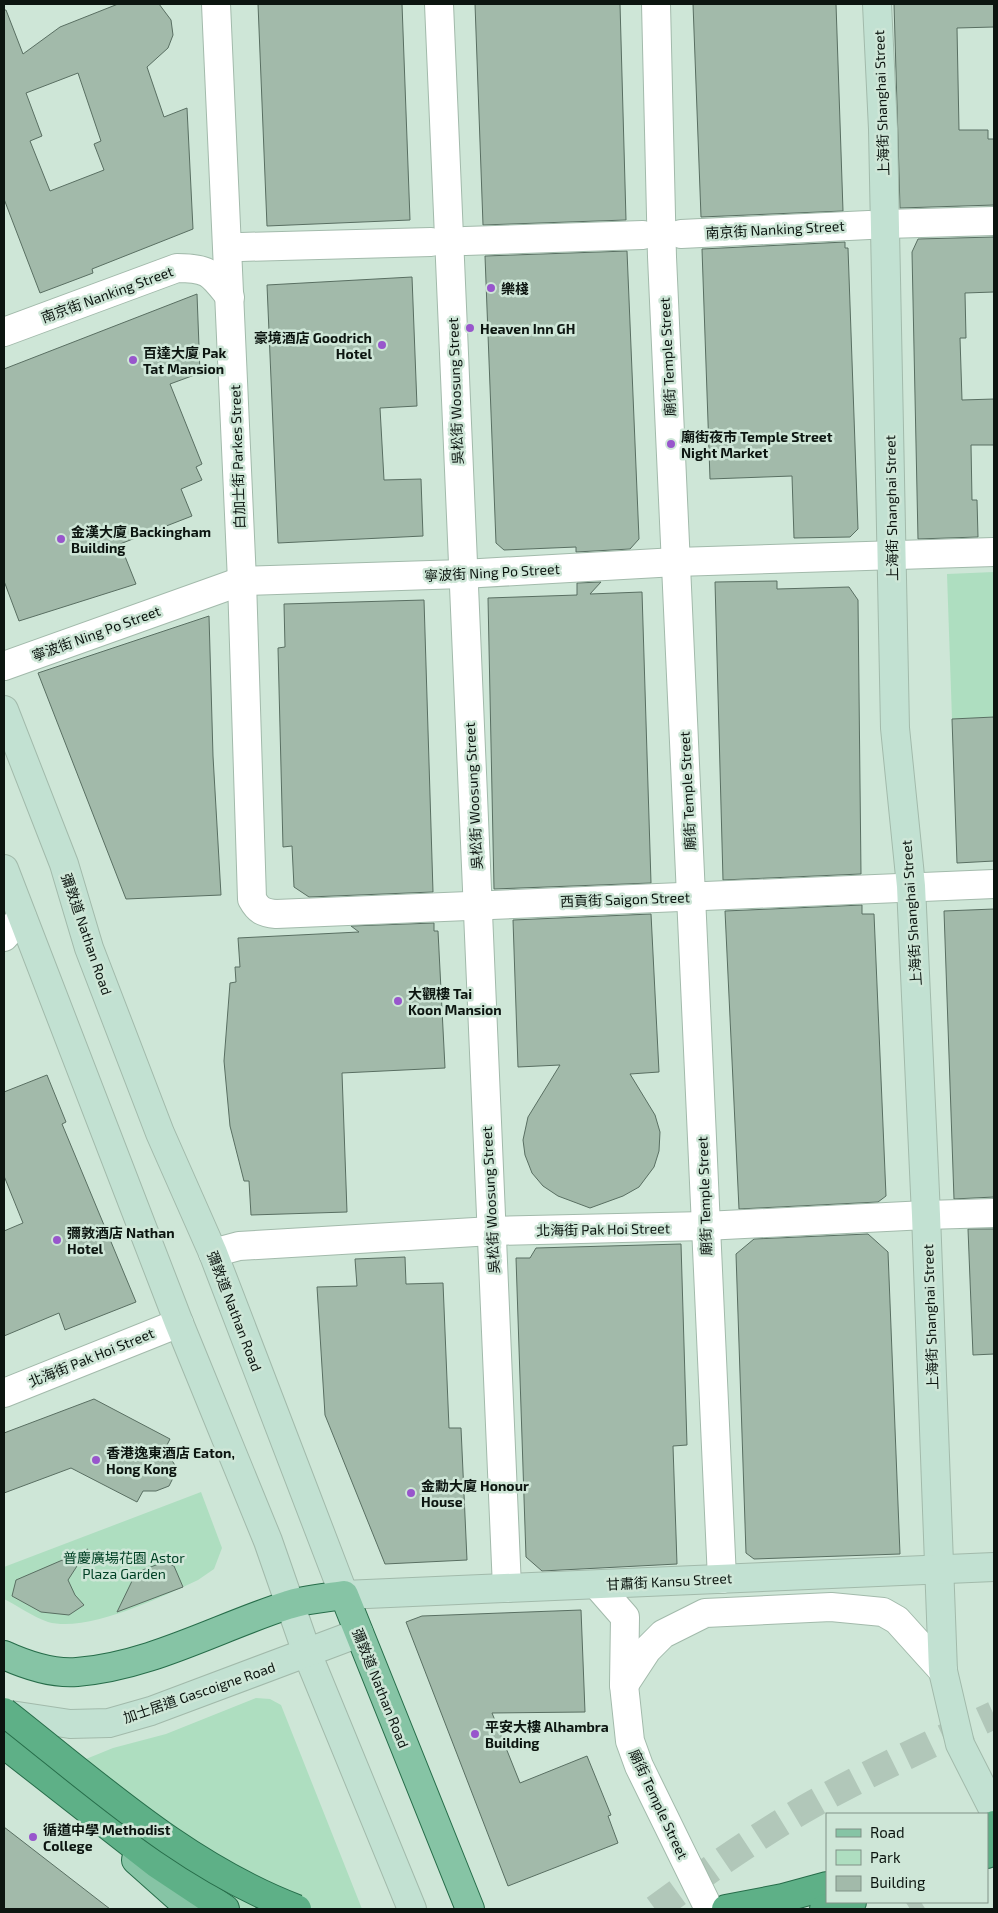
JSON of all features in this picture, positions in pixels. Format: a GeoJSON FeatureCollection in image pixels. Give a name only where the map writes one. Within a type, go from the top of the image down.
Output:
{"type":"FeatureCollection","features":[{"type":"Feature","properties":{"kind":"highway"},"geometry":{"type":"LineString","coordinates":[[4,1713],[134,1814],[183,1849],[226,1877],[264,1897],[297,1909]]}},
{"type":"Feature","properties":{"kind":"highway"},"geometry":{"type":"LineString","coordinates":[[4,1744],[156,1863],[190,1888],[225,1909]]}},
{"type":"Feature","properties":{"kind":"highway"},"geometry":{"type":"LineString","coordinates":[[726,1909],[783,1898],[826,1886]]}},
{"type":"Feature","properties":{"kind":"highway"},"geometry":{"type":"LineString","coordinates":[[824,1909],[848,1903]]}},
{"type":"Feature","properties":{"kind":"main road","name":"上海街 Shanghai Street"},"geometry":{"type":"LineString","coordinates":[[877,4],[877,224],[892,556],[895,728],[911,886],[926,1215],[943,1671],[960,1744],[994,1812]]}},
{"type":"Feature","properties":{"kind":"main road","name":"彌敦道 Nathan Road"},"geometry":{"type":"LineString","coordinates":[[4,710],[64,864],[93,957],[160,1133],[213,1253],[344,1595],[470,1909]]}},
{"type":"Feature","properties":{"kind":"main road"},"geometry":{"type":"LineString","coordinates":[[4,869],[179,1322],[268,1541],[307,1653],[412,1909]]}},
{"type":"Feature","properties":{"kind":"main road","name":"甘肅街 Kansu Street"},"geometry":{"type":"LineString","coordinates":[[344,1595],[994,1567]]}},
{"type":"Feature","properties":{"kind":"main road"},"geometry":{"type":"LineString","coordinates":[[4,1655],[23,1664],[52,1670],[76,1672],[113,1666],[209,1635],[290,1604],[344,1595]]}},
{"type":"Feature","properties":{"kind":"main road","name":"加士居道 Gascoigne Road"},"geometry":{"type":"LineString","coordinates":[[4,1713],[70,1724],[110,1723],[151,1711],[359,1633]]}},
{"type":"Feature","properties":{"kind":"main road"},"geometry":{"type":"LineString","coordinates":[[4,1752],[81,1814],[191,1909]]}},
{"type":"Feature","properties":{"kind":"street","name":"白加士街 Parkes Street"},"geometry":{"type":"LineString","coordinates":[[216,4],[242,581],[252,899],[258,909]]}},
{"type":"Feature","properties":{"kind":"street","name":"吳松街 Woosung Street"},"geometry":{"type":"LineString","coordinates":[[438,4],[507,1588]]}},
{"type":"Feature","properties":{"kind":"street","name":"廟街 Temple Street"},"geometry":{"type":"LineString","coordinates":[[656,4],[661,242],[722,1578]]}},
{"type":"Feature","properties":{"kind":"street","name":"南京街 Nanking Street"},"geometry":{"type":"LineString","coordinates":[[681,234],[877,224],[994,221]]}},
{"type":"Feature","properties":{"kind":"street"},"geometry":{"type":"LineString","coordinates":[[465,241],[643,235]]}},
{"type":"Feature","properties":{"kind":"street"},"geometry":{"type":"LineString","coordinates":[[241,247],[431,242]]}},
{"type":"Feature","properties":{"kind":"street","name":"南京街 Nanking Street"},"geometry":{"type":"LineString","coordinates":[[4,332],[178,268],[200,268],[214,277],[230,297]]}},
{"type":"Feature","properties":{"kind":"street","name":"寧波街 Ning Po Street"},"geometry":{"type":"LineString","coordinates":[[4,666],[242,581],[463,574],[676,562],[994,552]]}},
{"type":"Feature","properties":{"kind":"street","name":"西貢街 Saigon Street"},"geometry":{"type":"LineString","coordinates":[[258,909],[266,914],[276,914],[994,884]]}},
{"type":"Feature","properties":{"kind":"street"},"geometry":{"type":"LineString","coordinates":[[4,937],[22,917]]}},
{"type":"Feature","properties":{"kind":"street","name":"北海街 Pak Hoi Street"},"geometry":{"type":"LineString","coordinates":[[213,1253],[239,1246],[492,1231],[705,1226],[994,1213]]}},
{"type":"Feature","properties":{"kind":"street","name":"北海街 Pak Hoi Street"},"geometry":{"type":"LineString","coordinates":[[4,1393],[179,1322]]}},
{"type":"Feature","properties":{"kind":"street","name":"廟街 Temple Street"},"geometry":{"type":"LineString","coordinates":[[597,1585],[625,1617],[624,1685],[630,1741],[639,1766],[710,1909]]}},
{"type":"Feature","properties":{"kind":"street"},"geometry":{"type":"LineString","coordinates":[[624,1685],[648,1650],[663,1634],[705,1614],[832,1607],[883,1612],[897,1620],[943,1671]]}},
{"type":"Feature","properties":{"kind":"green space"},"geometry":{"type":"Polygon","coordinates":[[[994,572],[994,717],[952,719],[947,574],[994,572]]]}},
{"type":"Feature","properties":{"kind":"green space","name":"普慶廣場花園 Astor Plaza Garden"},"geometry":{"type":"Polygon","coordinates":[[[201,1492],[222,1548],[214,1569],[198,1580],[124,1612],[83,1622],[64,1624],[42,1620],[4,1599],[4,1567],[201,1492]]]}},
{"type":"Feature","properties":{"kind":"green space"},"geometry":{"type":"Polygon","coordinates":[[[256,1698],[270,1699],[281,1705],[362,1909],[220,1909],[173,1851],[86,1759],[113,1748],[166,1734],[256,1698]]]}},
{"type":"Feature","properties":{"kind":"building"},"geometry":{"type":"Polygon","coordinates":[[[118,4],[159,4],[171,20],[173,35],[168,48],[147,67],[164,117],[187,108],[193,229],[92,269],[93,273],[40,293],[4,199],[4,10],[6,10],[23,54],[60,27],[118,4]],[[78,73],[26,93],[42,136],[30,141],[50,191],[104,170],[94,144],[101,141],[78,73]]]}},
{"type":"Feature","properties":{"kind":"building"},"geometry":{"type":"Polygon","coordinates":[[[258,4],[402,4],[410,220],[267,226],[258,4]]]}},
{"type":"Feature","properties":{"kind":"building"},"geometry":{"type":"Polygon","coordinates":[[[475,4],[620,4],[626,220],[483,225],[475,4]]]}},
{"type":"Feature","properties":{"kind":"building"},"geometry":{"type":"Polygon","coordinates":[[[693,4],[836,4],[843,211],[701,217],[693,4]]]}},
{"type":"Feature","properties":{"kind":"building"},"geometry":{"type":"Polygon","coordinates":[[[894,4],[994,4],[994,27],[957,28],[959,130],[988,130],[988,139],[994,139],[994,205],[900,208],[894,4]]]}},
{"type":"Feature","properties":{"kind":"building"},"geometry":{"type":"Polygon","coordinates":[[[994,237],[994,292],[965,293],[966,338],[960,338],[962,400],[994,399],[994,445],[971,445],[972,500],[977,500],[978,537],[918,539],[912,252],[918,239],[994,237]]]}},
{"type":"Feature","properties":{"kind":"building"},"geometry":{"type":"Polygon","coordinates":[[[845,242],[845,248],[848,248],[858,529],[850,537],[794,538],[792,476],[710,479],[702,249],[845,242]]]}},
{"type":"Feature","properties":{"kind":"building"},"geometry":{"type":"Polygon","coordinates":[[[627,251],[639,539],[630,549],[576,552],[576,547],[504,550],[496,543],[485,256],[627,251]]]}},
{"type":"Feature","properties":{"kind":"building"},"geometry":{"type":"Polygon","coordinates":[[[412,277],[417,406],[380,408],[384,480],[421,479],[423,536],[278,543],[267,285],[412,277]]]}},
{"type":"Feature","properties":{"kind":"building"},"geometry":{"type":"Polygon","coordinates":[[[197,294],[200,373],[170,384],[202,464],[196,467],[202,480],[181,489],[192,516],[120,544],[136,584],[19,621],[4,581],[4,369],[197,294]]]}},
{"type":"Feature","properties":{"kind":"building"},"geometry":{"type":"Polygon","coordinates":[[[777,581],[777,589],[849,587],[858,600],[861,874],[723,880],[715,582],[777,581]]]}},
{"type":"Feature","properties":{"kind":"building"},"geometry":{"type":"Polygon","coordinates":[[[601,582],[590,594],[642,592],[651,883],[494,889],[488,598],[577,595],[577,583],[601,582]]]}},
{"type":"Feature","properties":{"kind":"building"},"geometry":{"type":"Polygon","coordinates":[[[424,600],[433,892],[309,897],[294,887],[292,846],[283,847],[278,648],[285,647],[284,604],[424,600]]]}},
{"type":"Feature","properties":{"kind":"building"},"geometry":{"type":"Polygon","coordinates":[[[209,616],[213,756],[221,895],[126,899],[38,673],[209,616]]]}},
{"type":"Feature","properties":{"kind":"building"},"geometry":{"type":"Polygon","coordinates":[[[994,717],[994,861],[957,863],[952,719],[994,717]]]}},
{"type":"Feature","properties":{"kind":"building"},"geometry":{"type":"Polygon","coordinates":[[[862,905],[862,914],[874,914],[886,1196],[878,1202],[739,1209],[725,911],[862,905]]]}},
{"type":"Feature","properties":{"kind":"building"},"geometry":{"type":"Polygon","coordinates":[[[994,909],[994,1197],[954,1199],[944,911],[994,909]]]}},
{"type":"Feature","properties":{"kind":"building"},"geometry":{"type":"Polygon","coordinates":[[[651,914],[659,1072],[630,1074],[655,1115],[660,1132],[659,1151],[654,1167],[639,1187],[623,1196],[590,1208],[558,1196],[543,1186],[532,1173],[525,1155],[523,1140],[528,1117],[560,1065],[518,1067],[513,920],[651,914]]]}},
{"type":"Feature","properties":{"kind":"building"},"geometry":{"type":"Polygon","coordinates":[[[434,923],[434,931],[438,931],[445,1068],[342,1073],[347,1212],[251,1215],[249,1181],[244,1181],[230,1126],[224,1061],[230,983],[236,982],[235,967],[240,967],[238,938],[359,932],[351,926],[434,923]]]}},
{"type":"Feature","properties":{"kind":"building","name":"彌敦酒店 Nathan Hotel"},"geometry":{"type":"Polygon","coordinates":[[[47,1075],[66,1122],[62,1124],[136,1302],[65,1330],[59,1313],[4,1336],[4,1231],[23,1223],[4,1176],[4,1092],[47,1075]]]}},
{"type":"Feature","properties":{"kind":"building"},"geometry":{"type":"Polygon","coordinates":[[[968,1229],[994,1229],[994,1354],[973,1355],[968,1229]]]}},
{"type":"Feature","properties":{"kind":"building"},"geometry":{"type":"Polygon","coordinates":[[[868,1234],[888,1252],[900,1554],[754,1559],[746,1553],[736,1254],[754,1239],[868,1234]]]}},
{"type":"Feature","properties":{"kind":"building"},"geometry":{"type":"Polygon","coordinates":[[[681,1244],[687,1445],[673,1446],[677,1564],[542,1571],[526,1557],[516,1258],[530,1258],[536,1248],[681,1244]]]}},
{"type":"Feature","properties":{"kind":"building"},"geometry":{"type":"Polygon","coordinates":[[[405,1257],[406,1284],[443,1283],[449,1428],[461,1428],[467,1560],[385,1564],[325,1415],[317,1287],[357,1286],[355,1259],[405,1257]]]}},
{"type":"Feature","properties":{"kind":"building","name":"香港逸東酒店 Eaton, Hong Kong"},"geometry":{"type":"Polygon","coordinates":[[[94,1399],[170,1439],[165,1449],[176,1467],[169,1486],[156,1491],[143,1491],[137,1502],[71,1468],[4,1493],[4,1433],[94,1399]]]}},
{"type":"Feature","properties":{"kind":"building"},"geometry":{"type":"Polygon","coordinates":[[[88,1549],[68,1580],[75,1595],[84,1605],[69,1615],[41,1612],[12,1596],[16,1580],[88,1549]]]}},
{"type":"Feature","properties":{"kind":"building"},"geometry":{"type":"Polygon","coordinates":[[[164,1562],[174,1566],[183,1587],[117,1612],[132,1581],[132,1574],[164,1562]]]}},
{"type":"Feature","properties":{"kind":"building","name":"平安大樓 Alhambra Building"},"geometry":{"type":"Polygon","coordinates":[[[581,1610],[585,1712],[492,1713],[520,1783],[587,1756],[611,1815],[608,1816],[618,1843],[508,1886],[406,1622],[422,1616],[581,1610]]]}},
{"type":"Feature","properties":{"kind":"building"},"geometry":{"type":"Polygon","coordinates":[[[4,1827],[110,1909],[4,1909],[4,1827]]]}},
{"type":"Feature","properties":{"kind":"tunnel"},"geometry":{"type":"LineString","coordinates":[[655,1909],[752,1841],[813,1804],[880,1769],[994,1715]]}},
{"type":"Feature","properties":{"kind":"tunnel"},"geometry":{"type":"LineString","coordinates":[[910,1909],[919,1903]]}},
{"type":"Feature","properties":{"kind":"place","name":"樂棧"},"geometry":{"type":"Point","coordinates":[491,288]}},
{"type":"Feature","properties":{"kind":"place","name":"Heaven Inn GH"},"geometry":{"type":"Point","coordinates":[470,328]}},
{"type":"Feature","properties":{"kind":"place","name":"豪境酒店 Goodrich Hotel"},"geometry":{"type":"Point","coordinates":[382,345]}},
{"type":"Feature","properties":{"kind":"place","name":"百達大廈 Pak Tat Mansion"},"geometry":{"type":"Point","coordinates":[133,360]}},
{"type":"Feature","properties":{"kind":"place","name":"廟街夜市 Temple Street Night Market"},"geometry":{"type":"Point","coordinates":[671,444]}},
{"type":"Feature","properties":{"kind":"place","name":"金漢大廈 Backingham Building"},"geometry":{"type":"Point","coordinates":[61,539]}},
{"type":"Feature","properties":{"kind":"place","name":"大觀樓 Tai Koon Mansion"},"geometry":{"type":"Point","coordinates":[398,1001]}},
{"type":"Feature","properties":{"kind":"place","name":"彌敦酒店 Nathan Hotel"},"geometry":{"type":"Point","coordinates":[57,1240]}},
{"type":"Feature","properties":{"kind":"place","name":"香港逸東酒店 Eaton, Hong Kong"},"geometry":{"type":"Point","coordinates":[96,1460]}},
{"type":"Feature","properties":{"kind":"place","name":"金勳大廈 Honour House"},"geometry":{"type":"Point","coordinates":[411,1493]}},
{"type":"Feature","properties":{"kind":"place","name":"平安大樓 Alhambra Building"},"geometry":{"type":"Point","coordinates":[475,1734]}},
{"type":"Feature","properties":{"kind":"place","name":"循道中學 Methodist College"},"geometry":{"type":"Point","coordinates":[33,1837]}}]}
